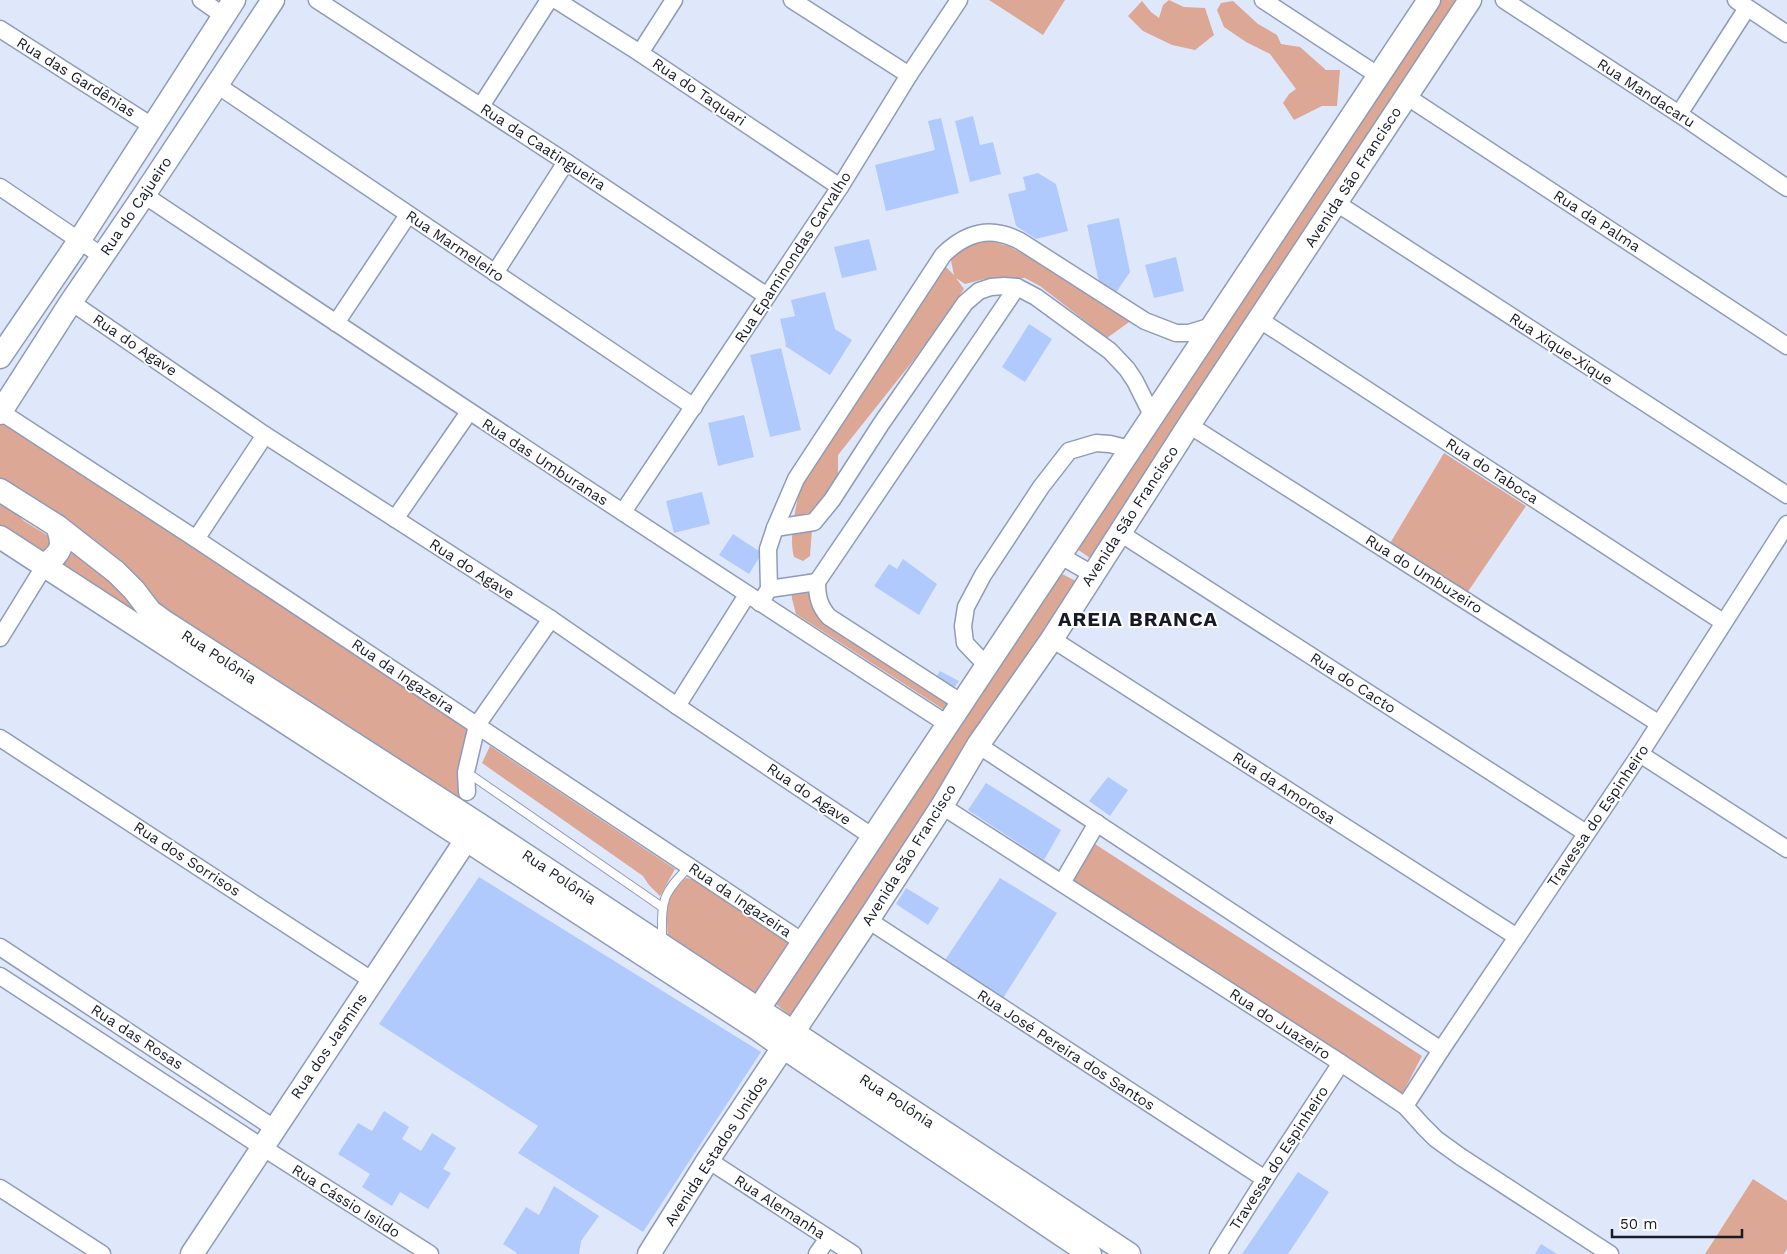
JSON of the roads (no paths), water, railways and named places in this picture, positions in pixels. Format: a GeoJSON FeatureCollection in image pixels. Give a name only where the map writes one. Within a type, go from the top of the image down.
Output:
{"type":"FeatureCollection","features":[{"type":"Feature","properties":{"kind":"main road","name":"Rua do Cajueiro"},"geometry":{"type":"LineString","coordinates":[[0,413],[71,302],[273,0]]}},
{"type":"Feature","properties":{"kind":"main road"},"geometry":{"type":"LineString","coordinates":[[759,1020],[803,942],[1429,0]]}},
{"type":"Feature","properties":{"kind":"main road","name":"Avenida São Francisco"},"geometry":{"type":"LineString","coordinates":[[788,1041],[942,806],[978,745],[1052,639],[1189,425],[1470,0]]}},
{"type":"Feature","properties":{"kind":"main road","name":"Rua do Cajueiro"},"geometry":{"type":"LineString","coordinates":[[0,356],[79,241],[229,8]]}},
{"type":"Feature","properties":{"kind":"main road","name":"Rua Polônia"},"geometry":{"type":"LineString","coordinates":[[0,490],[57,526],[116,572],[134,590],[150,611],[165,622],[472,831],[759,1020]]}},
{"type":"Feature","properties":{"kind":"main road"},"geometry":{"type":"LineString","coordinates":[[45,565],[54,558],[62,546],[57,526]]}},
{"type":"Feature","properties":{"kind":"main road","name":"Rua Polônia"},"geometry":{"type":"LineString","coordinates":[[0,537],[472,831],[662,946],[788,1041],[1090,1254]]}},
{"type":"Feature","properties":{"kind":"main road","name":"Rua dos Jasmins"},"geometry":{"type":"LineString","coordinates":[[192,1254],[472,831]]}},
{"type":"Feature","properties":{"kind":"main road","name":"Rua Polônia"},"geometry":{"type":"LineString","coordinates":[[788,1041],[1129,1254]]}},
{"type":"Feature","properties":{"kind":"main road","name":"Avenida Estados Unidos"},"geometry":{"type":"LineString","coordinates":[[650,1254],[708,1160],[788,1041]]}},
{"type":"Feature","properties":{"kind":"street"},"geometry":{"type":"LineString","coordinates":[[201,0],[229,8]]}},
{"type":"Feature","properties":{"kind":"street","name":"Rua da Caatingueira"},"geometry":{"type":"LineString","coordinates":[[317,0],[767,296]]}},
{"type":"Feature","properties":{"kind":"street"},"geometry":{"type":"LineString","coordinates":[[480,106],[549,0]]}},
{"type":"Feature","properties":{"kind":"street","name":"Rua do Taquari"},"geometry":{"type":"LineString","coordinates":[[556,0],[640,53],[840,187]]}},
{"type":"Feature","properties":{"kind":"street"},"geometry":{"type":"LineString","coordinates":[[640,53],[674,0]]}},
{"type":"Feature","properties":{"kind":"street"},"geometry":{"type":"LineString","coordinates":[[792,0],[910,74]]}},
{"type":"Feature","properties":{"kind":"street","name":"Rua Epaminondas Carvalho"},"geometry":{"type":"LineString","coordinates":[[623,512],[840,187],[910,74],[959,0]]}},
{"type":"Feature","properties":{"kind":"street"},"geometry":{"type":"LineString","coordinates":[[1263,0],[1378,76]]}},
{"type":"Feature","properties":{"kind":"street","name":"Rua Mandacaru"},"geometry":{"type":"LineString","coordinates":[[1504,0],[1679,114],[1787,188]]}},
{"type":"Feature","properties":{"kind":"street"},"geometry":{"type":"LineString","coordinates":[[1679,114],[1742,4],[1787,34]]}},
{"type":"Feature","properties":{"kind":"street","name":"Rua das Gardênias"},"geometry":{"type":"LineString","coordinates":[[0,29],[152,126]]}},
{"type":"Feature","properties":{"kind":"street","name":"Rua Marmeleiro"},"geometry":{"type":"LineString","coordinates":[[217,85],[694,407]]}},
{"type":"Feature","properties":{"kind":"street","name":"Rua da Palma"},"geometry":{"type":"LineString","coordinates":[[1406,96],[1787,346]]}},
{"type":"Feature","properties":{"kind":"street"},"geometry":{"type":"LineString","coordinates":[[495,273],[566,162]]}},
{"type":"Feature","properties":{"kind":"street"},"geometry":{"type":"LineString","coordinates":[[0,187],[102,256]]}},
{"type":"Feature","properties":{"kind":"street","name":"Rua das Umburanas"},"geometry":{"type":"LineString","coordinates":[[144,195],[469,412],[949,725]]}},
{"type":"Feature","properties":{"kind":"street","name":"Rua Xique-Xique"},"geometry":{"type":"LineString","coordinates":[[1335,202],[1787,495]]}},
{"type":"Feature","properties":{"kind":"street"},"geometry":{"type":"LineString","coordinates":[[336,323],[408,215]]}},
{"type":"Feature","properties":{"kind":"street"},"geometry":{"type":"LineString","coordinates":[[769,588],[768,549],[796,479],[943,255],[954,244],[965,238],[1000,233],[1020,241],[1146,321],[1164,329],[1176,333],[1189,333],[1212,326]]}},
{"type":"Feature","properties":{"kind":"street"},"geometry":{"type":"LineString","coordinates":[[775,528],[814,522],[824,512],[881,424],[965,303],[979,291],[991,287],[1017,287],[1036,297],[1110,351],[1127,369],[1135,381],[1152,417]]}},
{"type":"Feature","properties":{"kind":"street"},"geometry":{"type":"LineString","coordinates":[[962,703],[833,621],[820,607],[817,597],[817,582],[1017,287]]}},
{"type":"Feature","properties":{"kind":"street","name":"Rua do Agave"},"geometry":{"type":"LineString","coordinates":[[71,302],[265,435],[551,619],[873,838]]}},
{"type":"Feature","properties":{"kind":"street","name":"Rua do Taboca"},"geometry":{"type":"LineString","coordinates":[[1260,320],[1723,622]]}},
{"type":"Feature","properties":{"kind":"street"},"geometry":{"type":"LineString","coordinates":[[395,519],[469,412]]}},
{"type":"Feature","properties":{"kind":"street","name":"Rua da Ingazeira"},"geometry":{"type":"LineString","coordinates":[[0,413],[196,539],[803,942]]}},
{"type":"Feature","properties":{"kind":"street","name":"Rua do Umbuzeiro"},"geometry":{"type":"LineString","coordinates":[[1189,425],[1658,723]]}},
{"type":"Feature","properties":{"kind":"street"},"geometry":{"type":"LineString","coordinates":[[196,539],[265,435]]}},
{"type":"Feature","properties":{"kind":"street"},"geometry":{"type":"LineString","coordinates":[[987,666],[966,643],[963,626],[966,607],[984,575],[1041,487],[1069,450],[1096,443],[1130,449]]}},
{"type":"Feature","properties":{"kind":"street","name":"Travessa do Espinheiro"},"geometry":{"type":"LineString","coordinates":[[1406,1106],[1441,1050],[1640,754],[1658,723],[1787,524]]}},
{"type":"Feature","properties":{"kind":"street","name":"Rua do Cacto"},"geometry":{"type":"LineString","coordinates":[[1120,533],[1586,832]]}},
{"type":"Feature","properties":{"kind":"street"},"geometry":{"type":"LineString","coordinates":[[1061,556],[1092,574]]}},
{"type":"Feature","properties":{"kind":"street"},"geometry":{"type":"LineString","coordinates":[[0,638],[45,565]]}},
{"type":"Feature","properties":{"kind":"street"},"geometry":{"type":"LineString","coordinates":[[677,706],[754,599],[769,588],[817,582]]}},
{"type":"Feature","properties":{"kind":"street"},"geometry":{"type":"LineString","coordinates":[[467,792],[466,772],[477,725],[551,619]]}},
{"type":"Feature","properties":{"kind":"street","name":"Rua da Amorosa"},"geometry":{"type":"LineString","coordinates":[[1052,639],[1517,937]]}},
{"type":"Feature","properties":{"kind":"street","name":"Rua dos Sorrisos"},"geometry":{"type":"LineString","coordinates":[[0,738],[373,981]]}},
{"type":"Feature","properties":{"kind":"street"},"geometry":{"type":"LineString","coordinates":[[978,745],[1441,1050]]}},
{"type":"Feature","properties":{"kind":"street"},"geometry":{"type":"LineString","coordinates":[[1640,754],[1787,849]]}},
{"type":"Feature","properties":{"kind":"street","name":"Rua do Juazeiro"},"geometry":{"type":"LineString","coordinates":[[942,806],[1406,1106],[1436,1139],[1610,1254]]}},
{"type":"Feature","properties":{"kind":"street"},"geometry":{"type":"LineString","coordinates":[[1062,883],[1097,823]]}},
{"type":"Feature","properties":{"kind":"street","name":"Rua José Pereira dos Santos"},"geometry":{"type":"LineString","coordinates":[[868,920],[1265,1179]]}},
{"type":"Feature","properties":{"kind":"street","name":"Rua das Rosas"},"geometry":{"type":"LineString","coordinates":[[0,947],[274,1128]]}},
{"type":"Feature","properties":{"kind":"street","name":"Rua das Rosas"},"geometry":{"type":"LineString","coordinates":[[0,976],[262,1147]]}},
{"type":"Feature","properties":{"kind":"street","name":"Travessa do Espinheiro"},"geometry":{"type":"LineString","coordinates":[[1218,1254],[1341,1063]]}},
{"type":"Feature","properties":{"kind":"street","name":"Rua Cássio Isildo"},"geometry":{"type":"LineString","coordinates":[[262,1147],[430,1254]]}},
{"type":"Feature","properties":{"kind":"street","name":"Rua Alemanha"},"geometry":{"type":"LineString","coordinates":[[708,1160],[853,1254]]}},
{"type":"Feature","properties":{"kind":"street"},"geometry":{"type":"LineString","coordinates":[[0,1188],[102,1254]]}},
{"type":"Feature","properties":{"kind":"street"},"geometry":{"type":"LineString","coordinates":[[817,1254],[828,1238]]}},
{"type":"Feature","properties":{"kind":"lane"},"geometry":{"type":"LineString","coordinates":[[466,772],[662,907]]}},
{"type":"Feature","properties":{"kind":"lane"},"geometry":{"type":"LineString","coordinates":[[662,946],[663,902],[672,884],[690,866]]}},
{"type":"Feature","properties":{"kind":"district","name":"AREIA BRANCA"},"geometry":{"type":"Point","coordinates":[1138,619]}}]}
